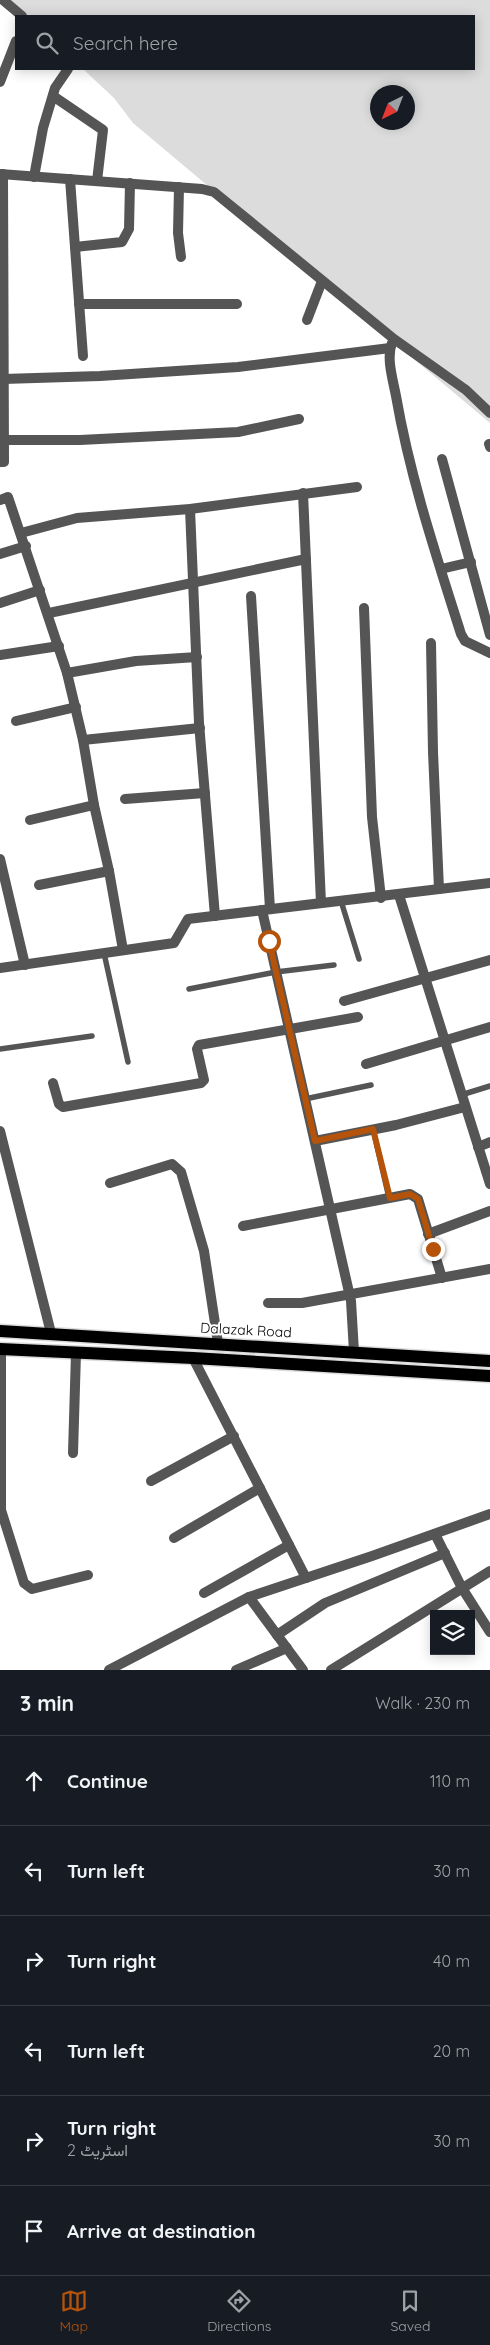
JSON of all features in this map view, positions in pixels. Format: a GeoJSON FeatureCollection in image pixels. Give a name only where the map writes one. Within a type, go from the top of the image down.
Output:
{"type":"FeatureCollection","features":[{"type":"Feature","properties":{"kind":"main road","name":"Dalazak Road"},"geometry":{"type":"LineString","coordinates":[[0,1330],[490,1361]]}},
{"type":"Feature","properties":{"kind":"main road"},"geometry":{"type":"LineString","coordinates":[[1,1349],[193,1358],[490,1376]]}},
{"type":"Feature","properties":{"kind":"main road"},"geometry":{"type":"LineString","coordinates":[[354,1352],[356,1368]]}},
{"type":"Feature","properties":{"kind":"street"},"geometry":{"type":"LineString","coordinates":[[3,0],[21,15]]}},
{"type":"Feature","properties":{"kind":"street"},"geometry":{"type":"LineString","coordinates":[[0,82],[15,44]]}},
{"type":"Feature","properties":{"kind":"street"},"geometry":{"type":"LineString","coordinates":[[34,177],[43,128],[55,88],[67,70]]}},
{"type":"Feature","properties":{"kind":"street"},"geometry":{"type":"LineString","coordinates":[[53,96],[103,130],[97,181]]}},
{"type":"Feature","properties":{"kind":"street"},"geometry":{"type":"LineString","coordinates":[[0,462],[4,462],[2,408],[2,174],[180,187],[214,192],[322,281],[392,343],[451,379],[490,413]]}},
{"type":"Feature","properties":{"kind":"street"},"geometry":{"type":"LineString","coordinates":[[70,179],[83,356]]}},
{"type":"Feature","properties":{"kind":"street"},"geometry":{"type":"LineString","coordinates":[[75,247],[122,242],[129,229],[130,183]]}},
{"type":"Feature","properties":{"kind":"street"},"geometry":{"type":"LineString","coordinates":[[180,187],[178,233],[181,257]]}},
{"type":"Feature","properties":{"kind":"street"},"geometry":{"type":"LineString","coordinates":[[307,320],[322,281]]}},
{"type":"Feature","properties":{"kind":"street"},"geometry":{"type":"LineString","coordinates":[[79,304],[237,304]]}},
{"type":"Feature","properties":{"kind":"street"},"geometry":{"type":"LineString","coordinates":[[3,379],[100,376],[238,367],[392,343]]}},
{"type":"Feature","properties":{"kind":"street"},"geometry":{"type":"LineString","coordinates":[[392,343],[390,363],[403,438],[428,531],[464,641],[490,652]]}},
{"type":"Feature","properties":{"kind":"street"},"geometry":{"type":"LineString","coordinates":[[4,440],[80,440],[238,432],[299,419]]}},
{"type":"Feature","properties":{"kind":"street"},"geometry":{"type":"LineString","coordinates":[[442,459],[490,635]]}},
{"type":"Feature","properties":{"kind":"street"},"geometry":{"type":"LineString","coordinates":[[21,533],[77,518],[190,509],[357,487]]}},
{"type":"Feature","properties":{"kind":"street"},"geometry":{"type":"LineString","coordinates":[[303,493],[321,903]]}},
{"type":"Feature","properties":{"kind":"street"},"geometry":{"type":"LineString","coordinates":[[0,500],[8,497],[68,673],[84,740],[94,805],[109,871],[123,950]]}},
{"type":"Feature","properties":{"kind":"street"},"geometry":{"type":"LineString","coordinates":[[190,509],[200,728],[215,916]]}},
{"type":"Feature","properties":{"kind":"street"},"geometry":{"type":"LineString","coordinates":[[0,554],[26,546]]}},
{"type":"Feature","properties":{"kind":"street"},"geometry":{"type":"LineString","coordinates":[[49,613],[306,559]]}},
{"type":"Feature","properties":{"kind":"street"},"geometry":{"type":"LineString","coordinates":[[441,569],[471,562]]}},
{"type":"Feature","properties":{"kind":"street"},"geometry":{"type":"LineString","coordinates":[[0,604],[40,590]]}},
{"type":"Feature","properties":{"kind":"street"},"geometry":{"type":"LineString","coordinates":[[251,596],[266,909],[276,972],[350,1295],[354,1352]]}},
{"type":"Feature","properties":{"kind":"street"},"geometry":{"type":"LineString","coordinates":[[364,608],[372,817],[381,898]]}},
{"type":"Feature","properties":{"kind":"street"},"geometry":{"type":"LineString","coordinates":[[431,643],[433,752],[439,889]]}},
{"type":"Feature","properties":{"kind":"street"},"geometry":{"type":"LineString","coordinates":[[0,656],[59,646]]}},
{"type":"Feature","properties":{"kind":"street"},"geometry":{"type":"LineString","coordinates":[[68,673],[136,661],[197,657]]}},
{"type":"Feature","properties":{"kind":"street"},"geometry":{"type":"LineString","coordinates":[[16,720],[76,707]]}},
{"type":"Feature","properties":{"kind":"street"},"geometry":{"type":"LineString","coordinates":[[84,740],[200,728]]}},
{"type":"Feature","properties":{"kind":"street"},"geometry":{"type":"LineString","coordinates":[[125,799],[205,794]]}},
{"type":"Feature","properties":{"kind":"street"},"geometry":{"type":"LineString","coordinates":[[30,820],[94,805]]}},
{"type":"Feature","properties":{"kind":"street"},"geometry":{"type":"LineString","coordinates":[[0,859],[24,964]]}},
{"type":"Feature","properties":{"kind":"street"},"geometry":{"type":"LineString","coordinates":[[39,885],[109,871]]}},
{"type":"Feature","properties":{"kind":"street"},"geometry":{"type":"LineString","coordinates":[[0,968],[174,943],[188,919],[321,903],[381,898],[490,883]]}},
{"type":"Feature","properties":{"kind":"street"},"geometry":{"type":"LineString","coordinates":[[399,895],[490,1184]]}},
{"type":"Feature","properties":{"kind":"street"},"geometry":{"type":"LineString","coordinates":[[344,1001],[490,960]]}},
{"type":"Feature","properties":{"kind":"street"},"geometry":{"type":"LineString","coordinates":[[53,1083],[59,1104],[64,1107],[201,1084],[204,1080],[197,1049],[199,1045],[358,1017]]}},
{"type":"Feature","properties":{"kind":"street"},"geometry":{"type":"LineString","coordinates":[[366,1064],[490,1027]]}},
{"type":"Feature","properties":{"kind":"street"},"geometry":{"type":"LineString","coordinates":[[315,1141],[465,1107]]}},
{"type":"Feature","properties":{"kind":"street"},"geometry":{"type":"LineString","coordinates":[[0,1132],[51,1333]]}},
{"type":"Feature","properties":{"kind":"street"},"geometry":{"type":"LineString","coordinates":[[478,1147],[490,1142]]}},
{"type":"Feature","properties":{"kind":"street"},"geometry":{"type":"LineString","coordinates":[[110,1183],[172,1164],[180,1172],[204,1251],[218,1343]]}},
{"type":"Feature","properties":{"kind":"street"},"geometry":{"type":"LineString","coordinates":[[243,1226],[331,1211],[410,1194],[418,1199],[442,1278]]}},
{"type":"Feature","properties":{"kind":"street"},"geometry":{"type":"LineString","coordinates":[[428,1234],[490,1211]]}},
{"type":"Feature","properties":{"kind":"street"},"geometry":{"type":"LineString","coordinates":[[268,1303],[302,1303],[490,1269]]}},
{"type":"Feature","properties":{"kind":"street"},"geometry":{"type":"LineString","coordinates":[[1,1349],[1,1510],[24,1583],[32,1589],[88,1576]]}},
{"type":"Feature","properties":{"kind":"street"},"geometry":{"type":"LineString","coordinates":[[72,1453],[76,1353]]}},
{"type":"Feature","properties":{"kind":"street"},"geometry":{"type":"LineString","coordinates":[[193,1358],[306,1578]]}},
{"type":"Feature","properties":{"kind":"street"},"geometry":{"type":"LineString","coordinates":[[151,1481],[234,1436]]}},
{"type":"Feature","properties":{"kind":"street"},"geometry":{"type":"LineString","coordinates":[[174,1538],[260,1488]]}},
{"type":"Feature","properties":{"kind":"street"},"geometry":{"type":"LineString","coordinates":[[109,1670],[125,1667],[249,1597],[490,1514]]}},
{"type":"Feature","properties":{"kind":"street"},"geometry":{"type":"LineString","coordinates":[[435,1534],[462,1588],[490,1632]]}},
{"type":"Feature","properties":{"kind":"street"},"geometry":{"type":"LineString","coordinates":[[204,1592],[289,1545]]}},
{"type":"Feature","properties":{"kind":"street"},"geometry":{"type":"LineString","coordinates":[[277,1635],[324,1603],[445,1552]]}},
{"type":"Feature","properties":{"kind":"street"},"geometry":{"type":"LineString","coordinates":[[331,1670],[490,1571]]}},
{"type":"Feature","properties":{"kind":"street"},"geometry":{"type":"LineString","coordinates":[[249,1597],[303,1670]]}},
{"type":"Feature","properties":{"kind":"street"},"geometry":{"type":"LineString","coordinates":[[236,1670],[287,1648]]}},
{"type":"Feature","properties":{"kind":"lane"},"geometry":{"type":"LineString","coordinates":[[342,901],[359,959]]}},
{"type":"Feature","properties":{"kind":"lane"},"geometry":{"type":"LineString","coordinates":[[104,953],[128,1062]]}},
{"type":"Feature","properties":{"kind":"lane"},"geometry":{"type":"LineString","coordinates":[[189,989],[276,972],[334,965]]}},
{"type":"Feature","properties":{"kind":"lane"},"geometry":{"type":"LineString","coordinates":[[0,1049],[92,1036]]}},
{"type":"Feature","properties":{"kind":"lane"},"geometry":{"type":"LineString","coordinates":[[305,1099],[371,1085]]}},
{"type":"Feature","properties":{"kind":"lane"},"geometry":{"type":"LineString","coordinates":[[461,1095],[490,1086]]}},
{"type":"Feature","properties":{"kind":"lane"},"geometry":{"type":"LineString","coordinates":[[373,1129],[390,1198]]}},
{"type":"Feature","properties":{"kind":"shaded area"},"geometry":{"type":"Polygon","coordinates":[[[8,0],[490,0],[490,423],[133,123],[114,98],[84,70],[475,70],[475,15],[25,15],[8,0]]]}},
{"type":"Feature","properties":{"kind":"route"},"geometry":{"type":"LineString","coordinates":[[269,941],[315,1141],[373,1129],[390,1198],[410,1194],[418,1199],[433,1249]]}}]}
